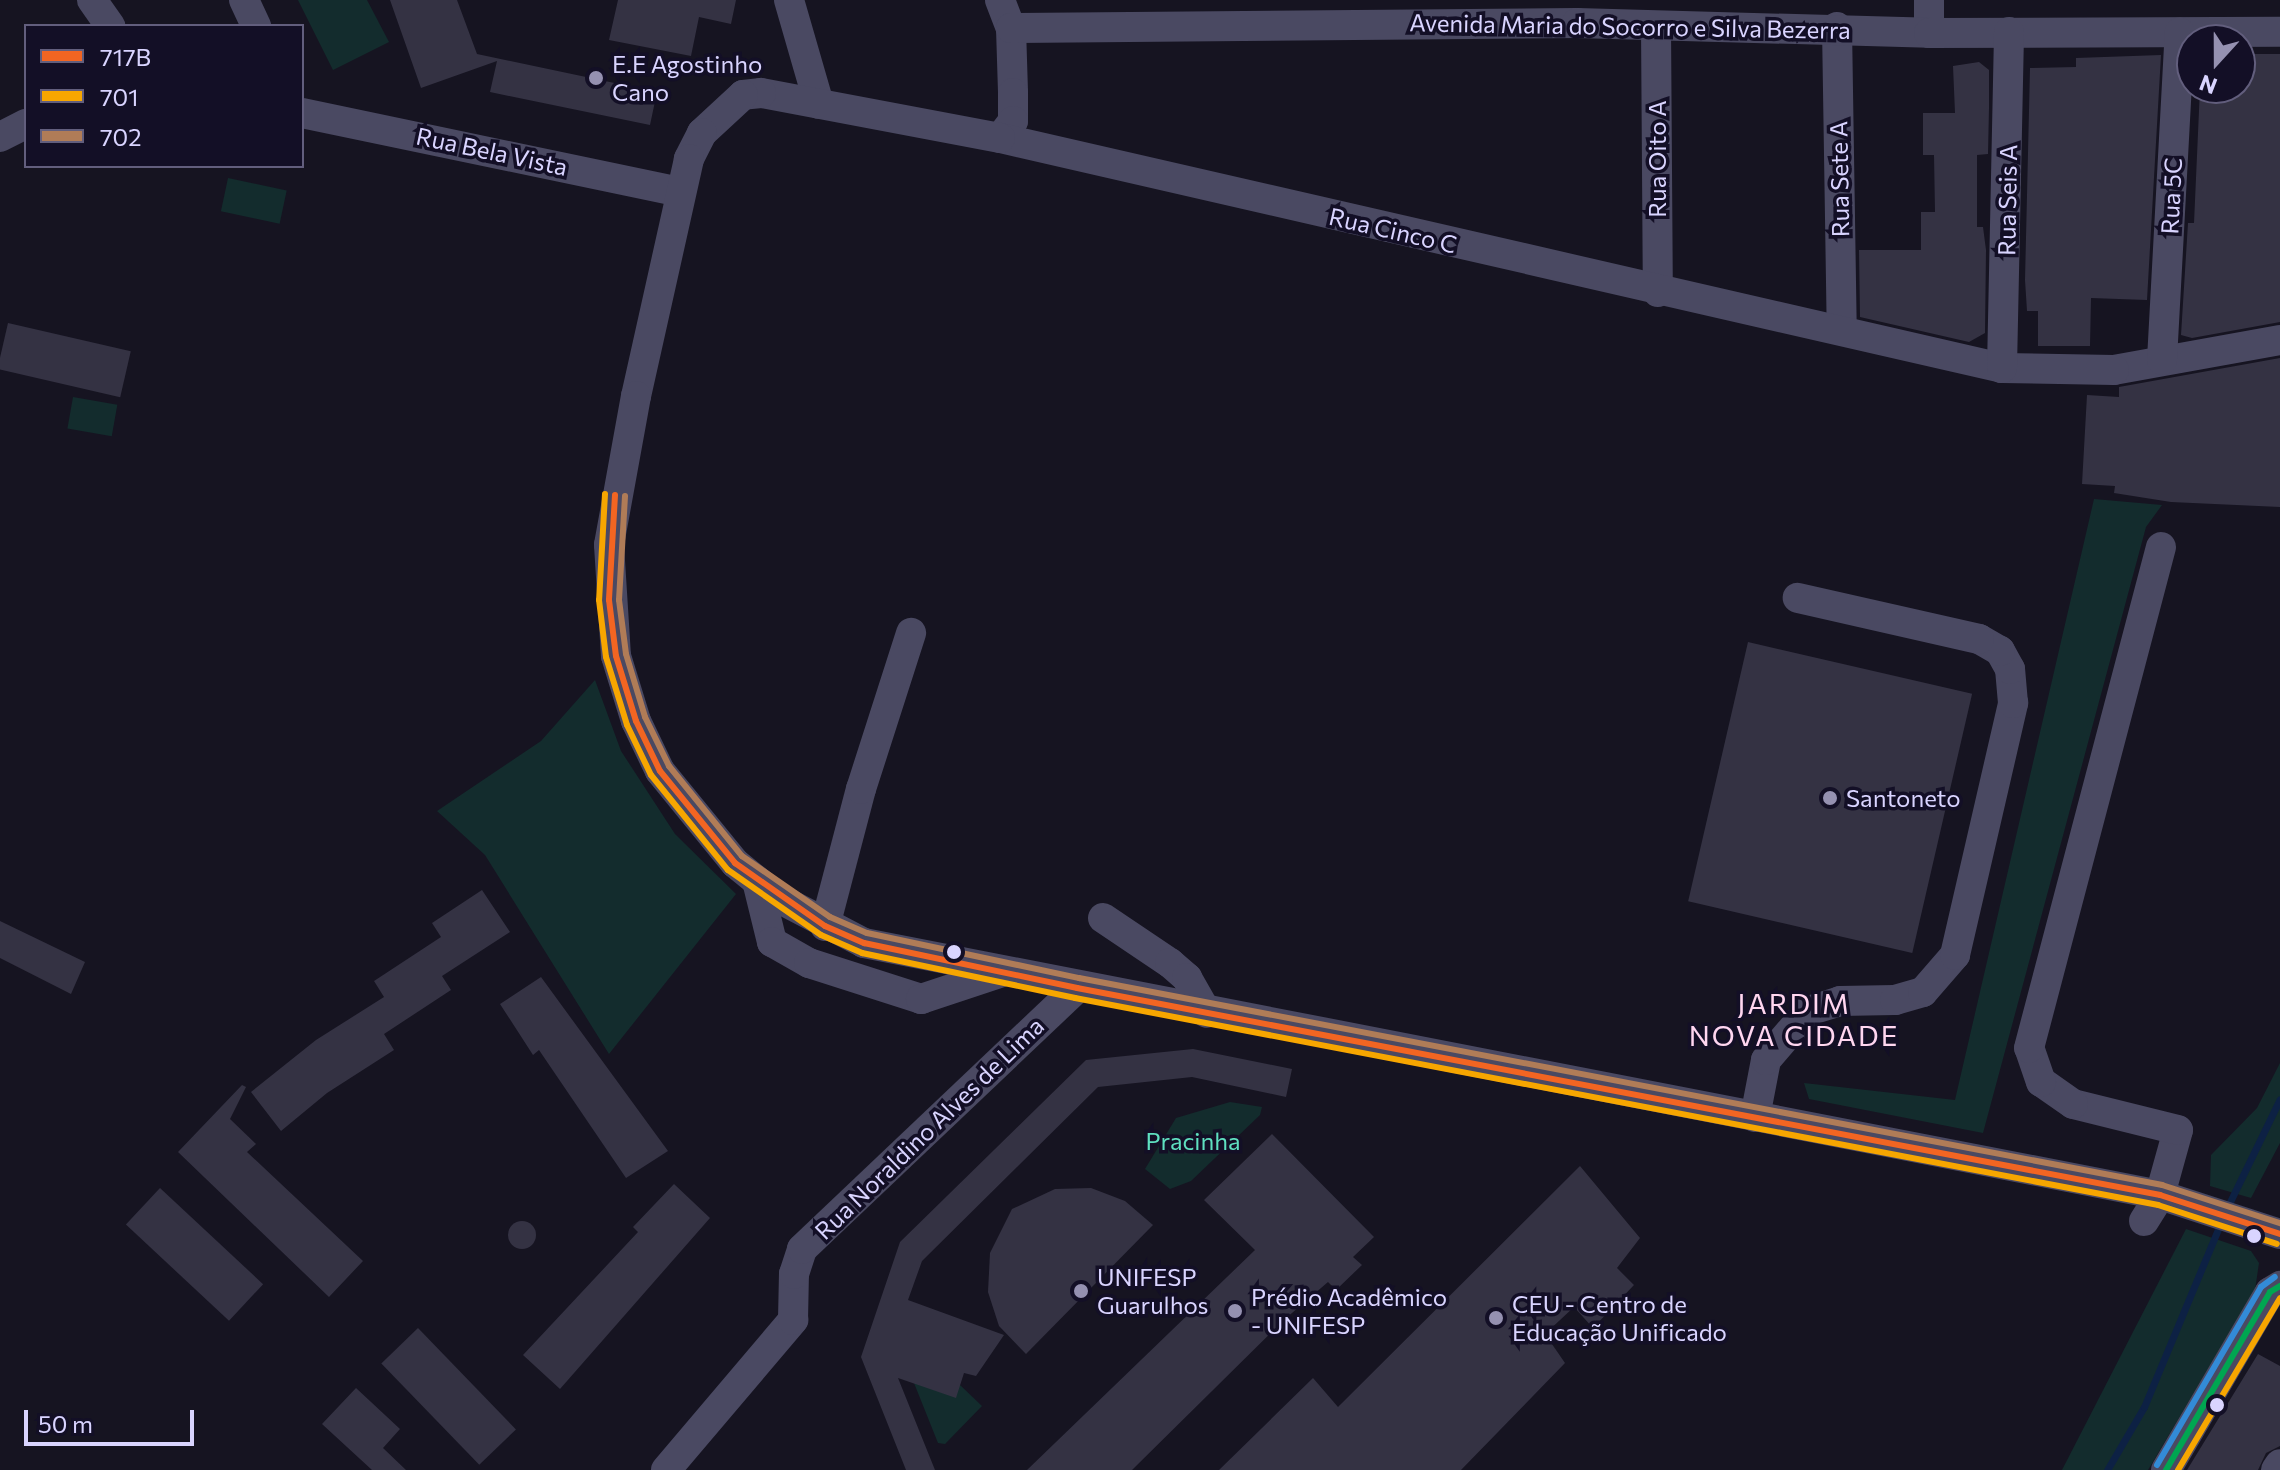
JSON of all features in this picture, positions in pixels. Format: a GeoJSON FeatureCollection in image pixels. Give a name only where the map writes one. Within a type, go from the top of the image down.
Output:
{"type":"FeatureCollection","features":[{"type":"Feature","properties":{"kind":"street"},"geometry":{"type":"LineString","coordinates":[[92,0],[109,24]]}},
{"type":"Feature","properties":{"kind":"street"},"geometry":{"type":"LineString","coordinates":[[244,0],[255,24]]}},
{"type":"Feature","properties":{"kind":"street"},"geometry":{"type":"LineString","coordinates":[[789,0],[819,104]]}},
{"type":"Feature","properties":{"kind":"street"},"geometry":{"type":"LineString","coordinates":[[1000,0],[1011,28],[1013,121],[1000,138]]}},
{"type":"Feature","properties":{"kind":"street"},"geometry":{"type":"LineString","coordinates":[[1929,0],[1929,33]]}},
{"type":"Feature","properties":{"kind":"street","name":"Avenida Maria do Socorro e Silva Bezerra"},"geometry":{"type":"LineString","coordinates":[[1011,28],[1360,12],[1577,12],[1656,26],[1763,13],[1837,27],[1929,33],[2176,32]]}},
{"type":"Feature","properties":{"kind":"street","name":"Rua Oito A"},"geometry":{"type":"LineString","coordinates":[[1656,26],[1658,292]]}},
{"type":"Feature","properties":{"kind":"street","name":"Rua Sete A"},"geometry":{"type":"LineString","coordinates":[[1837,27],[1842,330]]}},
{"type":"Feature","properties":{"kind":"street","name":"Rua Seis A"},"geometry":{"type":"LineString","coordinates":[[2002,368],[2009,32]]}},
{"type":"Feature","properties":{"kind":"street","name":"Avenida Maria do Socorro e Silva Bezerra"},"geometry":{"type":"LineString","coordinates":[[2256,32],[2280,32]]}},
{"type":"Feature","properties":{"kind":"street","name":"Rua Cinco C"},"geometry":{"type":"LineString","coordinates":[[2270,1230],[2204,1205],[1755,1117],[1499,1053],[1207,1013],[864,943],[825,926],[757,881],[697,820],[660,771],[636,721],[620,669],[609,600],[615,495],[681,192],[702,133],[735,100],[761,93],[1000,138],[1658,292],[1842,330],[2002,368],[2114,370],[2280,340]]}},
{"type":"Feature","properties":{"kind":"street","name":"Rua 5C"},"geometry":{"type":"LineString","coordinates":[[2162,360],[2176,104]]}},
{"type":"Feature","properties":{"kind":"street","name":"Rua Bela Vista"},"geometry":{"type":"LineString","coordinates":[[304,113],[681,192]]}},
{"type":"Feature","properties":{"kind":"street"},"geometry":{"type":"LineString","coordinates":[[0,137],[24,125]]}},
{"type":"Feature","properties":{"kind":"street"},"geometry":{"type":"LineString","coordinates":[[2144,1221],[2160,1195],[2178,1130],[2073,1104],[2041,1082],[2029,1048],[2161,547]]}},
{"type":"Feature","properties":{"kind":"street"},"geometry":{"type":"LineString","coordinates":[[1755,1117],[1766,1060],[1808,1011],[1840,1001],[1895,1000],[1923,992],[1955,955],[2013,703],[2010,669],[2000,651],[1979,639],[1798,598]]}},
{"type":"Feature","properties":{"kind":"street"},"geometry":{"type":"LineString","coordinates":[[825,926],[861,789],[911,633]]}},
{"type":"Feature","properties":{"kind":"street"},"geometry":{"type":"LineString","coordinates":[[757,881],[772,942],[809,963],[921,999],[1002,972]]}},
{"type":"Feature","properties":{"kind":"street"},"geometry":{"type":"LineString","coordinates":[[1103,918],[1178,971],[1207,1013]]}},
{"type":"Feature","properties":{"kind":"street","name":"Rua Noraldino Alves de Lima"},"geometry":{"type":"LineString","coordinates":[[666,1470],[793,1320],[794,1274],[802,1249],[1077,988]]}},
{"type":"Feature","properties":{"kind":"street"},"geometry":{"type":"LineString","coordinates":[[2166,1470],[2270,1292],[2280,1286]]}},
{"type":"Feature","properties":{"kind":"street"},"geometry":{"type":"LineString","coordinates":[[2276,1470],[2280,1464]]}},
{"type":"Feature","properties":{"kind":"green space"},"geometry":{"type":"Polygon","coordinates":[[[298,0],[367,0],[389,42],[333,70],[298,0]]]}},
{"type":"Feature","properties":{"kind":"green space"},"geometry":{"type":"Polygon","coordinates":[[[228,178],[287,190],[280,224],[221,211],[228,178]]]}},
{"type":"Feature","properties":{"kind":"green space"},"geometry":{"type":"Polygon","coordinates":[[[73,397],[117,405],[112,436],[67,429],[73,397]]]}},
{"type":"Feature","properties":{"kind":"green space"},"geometry":{"type":"Polygon","coordinates":[[[2094,499],[2162,505],[2146,527],[1983,1133],[1809,1099],[1804,1083],[1955,1100],[2094,499]]]}},
{"type":"Feature","properties":{"kind":"green space"},"geometry":{"type":"Polygon","coordinates":[[[595,680],[621,751],[675,834],[736,894],[609,1054],[485,855],[437,811],[541,741],[595,680]]]}},
{"type":"Feature","properties":{"kind":"green space"},"geometry":{"type":"Polygon","coordinates":[[[2280,1063],[2280,1143],[2251,1198],[2210,1186],[2211,1155],[2257,1108],[2280,1063]]]}},
{"type":"Feature","properties":{"kind":"green space","name":"Pracinha"},"geometry":{"type":"Polygon","coordinates":[[[1230,1102],[1262,1107],[1260,1115],[1191,1181],[1170,1189],[1145,1169],[1176,1118],[1230,1102]]]}},
{"type":"Feature","properties":{"kind":"green space"},"geometry":{"type":"Polygon","coordinates":[[[2186,1229],[2251,1251],[2259,1263],[2255,1290],[2148,1470],[2062,1470],[2186,1229]]]}},
{"type":"Feature","properties":{"kind":"green space"},"geometry":{"type":"Polygon","coordinates":[[[914,1383],[960,1385],[982,1406],[945,1444],[938,1443],[914,1383]]]}},
{"type":"Feature","properties":{"kind":"building"},"geometry":{"type":"Polygon","coordinates":[[[390,0],[457,0],[477,54],[657,92],[650,125],[490,92],[497,61],[421,88],[390,0]]]}},
{"type":"Feature","properties":{"kind":"building"},"geometry":{"type":"Polygon","coordinates":[[[618,0],[736,0],[731,24],[699,17],[691,56],[609,40],[618,0]]]}},
{"type":"Feature","properties":{"kind":"building"},"geometry":{"type":"Polygon","coordinates":[[[2256,54],[2280,54],[2280,322],[2192,338],[2181,335],[2188,223],[2194,223],[2199,104],[2256,104],[2256,54]]]}},
{"type":"Feature","properties":{"kind":"building"},"geometry":{"type":"Polygon","coordinates":[[[2161,55],[2147,300],[2091,298],[2090,346],[2038,346],[2038,311],[2027,311],[2025,280],[2030,68],[2076,67],[2076,58],[2161,55]]]}},
{"type":"Feature","properties":{"kind":"building"},"geometry":{"type":"Polygon","coordinates":[[[1979,62],[1989,70],[1988,154],[1977,155],[1977,227],[1983,227],[1986,250],[1985,333],[1969,342],[1860,317],[1859,250],[1921,250],[1921,212],[1935,212],[1934,155],[1923,155],[1923,113],[1955,113],[1953,66],[1979,62]]]}},
{"type":"Feature","properties":{"kind":"building"},"geometry":{"type":"Polygon","coordinates":[[[8,323],[131,351],[120,397],[0,369],[8,323]]]}},
{"type":"Feature","properties":{"kind":"building"},"geometry":{"type":"Polygon","coordinates":[[[2280,358],[2280,507],[2171,502],[2114,493],[2115,486],[2082,484],[2087,395],[2119,397],[2119,387],[2280,358]]]}},
{"type":"Feature","properties":{"kind":"building","name":"Santoneto"},"geometry":{"type":"Polygon","coordinates":[[[1748,642],[1972,694],[1912,953],[1688,901],[1748,642]]]}},
{"type":"Feature","properties":{"kind":"building"},"geometry":{"type":"Polygon","coordinates":[[[482,890],[510,932],[442,976],[451,990],[384,1034],[394,1050],[327,1093],[281,1131],[251,1092],[316,1040],[384,997],[374,981],[441,937],[432,923],[482,890]]]}},
{"type":"Feature","properties":{"kind":"building"},"geometry":{"type":"Polygon","coordinates":[[[0,921],[85,962],[71,994],[0,958],[0,921]]]}},
{"type":"Feature","properties":{"kind":"building"},"geometry":{"type":"Polygon","coordinates":[[[541,977],[668,1151],[626,1178],[539,1050],[533,1055],[500,1004],[541,977]]]}},
{"type":"Feature","properties":{"kind":"building"},"geometry":{"type":"Polygon","coordinates":[[[1193,1049],[1292,1069],[1286,1097],[1192,1077],[1098,1087],[922,1261],[908,1300],[1004,1335],[976,1376],[964,1373],[956,1398],[898,1378],[935,1470],[906,1470],[861,1357],[900,1242],[1086,1060],[1193,1049]]]}},
{"type":"Feature","properties":{"kind":"building"},"geometry":{"type":"Polygon","coordinates":[[[242,1085],[246,1087],[230,1119],[256,1144],[247,1152],[363,1261],[329,1297],[178,1152],[242,1085]]]}},
{"type":"Feature","properties":{"kind":"building","name":"Prédio Acadêmico - UNIFESP"},"geometry":{"type":"Polygon","coordinates":[[[1272,1134],[1374,1237],[1353,1257],[1362,1265],[1336,1290],[1328,1282],[1285,1319],[1132,1470],[1027,1470],[1255,1250],[1204,1200],[1272,1134]]]}},
{"type":"Feature","properties":{"kind":"building","name":"CEU - Centro de Educação Unificado"},"geometry":{"type":"Polygon","coordinates":[[[1580,1166],[1640,1238],[1617,1268],[1634,1285],[1593,1328],[1574,1307],[1545,1334],[1565,1363],[1461,1470],[1219,1470],[1313,1378],[1338,1407],[1580,1166]]]}},
{"type":"Feature","properties":{"kind":"building"},"geometry":{"type":"Polygon","coordinates":[[[674,1184],[710,1218],[560,1389],[523,1355],[638,1232],[633,1227],[674,1184]]]}},
{"type":"Feature","properties":{"kind":"building"},"geometry":{"type":"Polygon","coordinates":[[[160,1188],[263,1284],[229,1321],[126,1225],[160,1188]]]}},
{"type":"Feature","properties":{"kind":"building"},"geometry":{"type":"Polygon","coordinates":[[[1091,1188],[1125,1201],[1153,1225],[1026,1354],[999,1326],[988,1292],[990,1253],[1012,1209],[1055,1189],[1091,1188]]]}},
{"type":"Feature","properties":{"kind":"building"},"geometry":{"type":"Polygon","coordinates":[[[522,1221],[532,1225],[536,1235],[532,1245],[522,1249],[512,1245],[508,1235],[512,1225],[522,1221]]]}},
{"type":"Feature","properties":{"kind":"building"},"geometry":{"type":"Polygon","coordinates":[[[418,1328],[516,1429],[479,1465],[381,1363],[418,1328]]]}},
{"type":"Feature","properties":{"kind":"building"},"geometry":{"type":"Polygon","coordinates":[[[2258,1354],[2280,1366],[2280,1446],[2266,1453],[2258,1470],[2187,1470],[2258,1354]]]}},
{"type":"Feature","properties":{"kind":"building"},"geometry":{"type":"Polygon","coordinates":[[[356,1388],[400,1429],[383,1448],[406,1470],[372,1470],[322,1424],[356,1388]]]}},
{"type":"Feature","properties":{"kind":"waterway"},"geometry":{"type":"LineString","coordinates":[[2226,1210],[2280,1099]]}},
{"type":"Feature","properties":{"kind":"waterway"},"geometry":{"type":"LineString","coordinates":[[2107,1470],[2144,1407],[2221,1222]]}},
{"type":"Feature","properties":{"kind":"transit line","name":"701"},"geometry":{"type":"LineString","coordinates":[[605,494],[599,600],[606,657],[627,725],[651,775],[728,870],[821,935],[862,953],[1075,998],[2158,1205],[2277,1244]]}},
{"type":"Feature","properties":{"kind":"transit line","name":"717B"},"geometry":{"type":"LineString","coordinates":[[615,495],[609,600],[616,656],[636,721],[660,771],[735,863],[825,926],[864,943],[1077,988],[2160,1195],[2280,1234]]}},
{"type":"Feature","properties":{"kind":"transit line","name":"702"},"geometry":{"type":"LineString","coordinates":[[625,496],[619,600],[626,654],[645,717],[669,766],[742,856],[830,917],[867,933],[1079,978],[2162,1185],[2280,1223]]}},
{"type":"Feature","properties":{"kind":"transit line"},"geometry":{"type":"LineString","coordinates":[[2157,1465],[2261,1287],[2275,1277]]}},
{"type":"Feature","properties":{"kind":"transit line"},"geometry":{"type":"LineString","coordinates":[[2166,1470],[2270,1292],[2280,1286]]}},
{"type":"Feature","properties":{"kind":"transit line","name":"701"},"geometry":{"type":"LineString","coordinates":[[2178,1470],[2280,1298]]}},
{"type":"Feature","properties":{"kind":"place","name":"E.E Agostinho Cano"},"geometry":{"type":"Point","coordinates":[596,78]}},
{"type":"Feature","properties":{"kind":"place","name":"Santoneto"},"geometry":{"type":"Point","coordinates":[1830,798]}},
{"type":"Feature","properties":{"kind":"place","name":"UNIFESP Guarulhos"},"geometry":{"type":"Point","coordinates":[1081,1291]}},
{"type":"Feature","properties":{"kind":"place","name":"Prédio Acadêmico - UNIFESP"},"geometry":{"type":"Point","coordinates":[1235,1311]}},
{"type":"Feature","properties":{"kind":"place","name":"CEU - Centro de Educação Unificado"},"geometry":{"type":"Point","coordinates":[1496,1318]}},
{"type":"Feature","properties":{"kind":"district","name":"JARDIM NOVA CIDADE"},"geometry":{"type":"Point","coordinates":[1794,1019]}}]}
